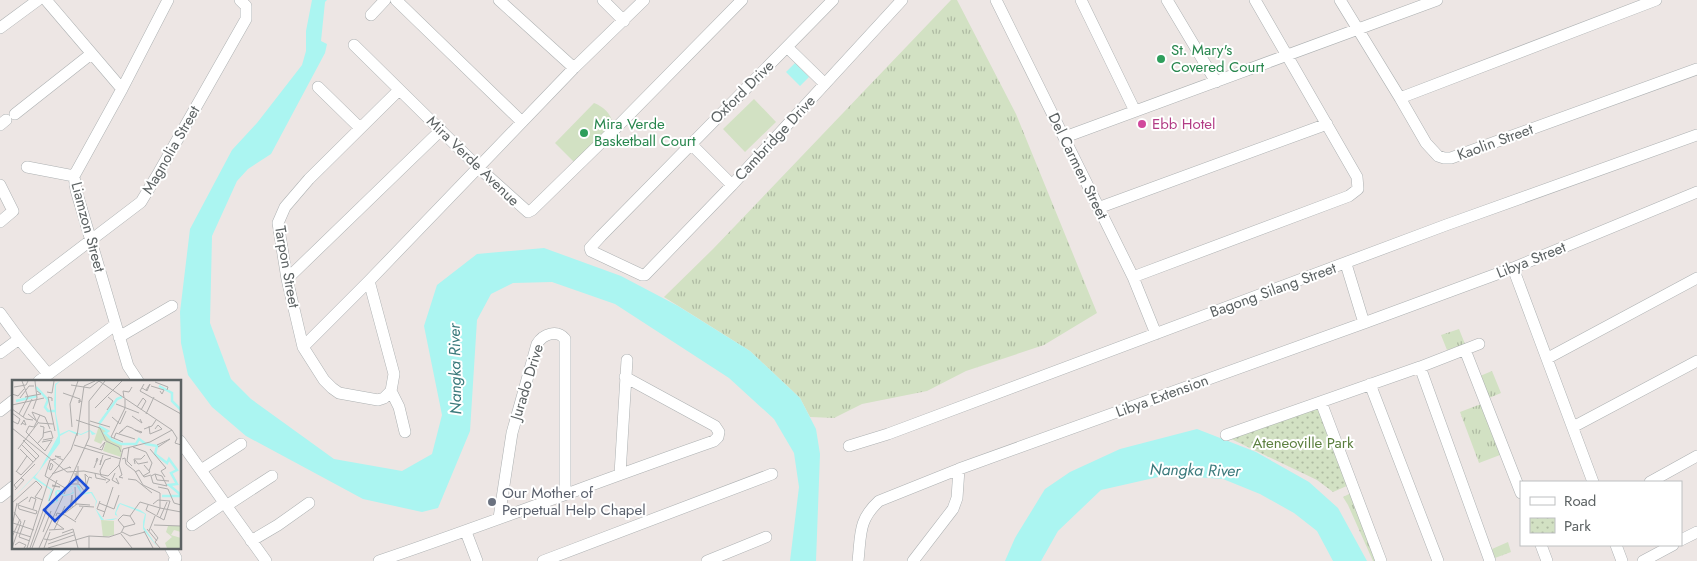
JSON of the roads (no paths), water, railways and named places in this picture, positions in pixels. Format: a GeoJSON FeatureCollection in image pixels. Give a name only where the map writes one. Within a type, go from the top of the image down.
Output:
{"type":"FeatureCollection","features":[{"type":"Feature","properties":{"kind":"street"},"geometry":{"type":"LineString","coordinates":[[0,28],[38,0]]}},
{"type":"Feature","properties":{"kind":"street"},"geometry":{"type":"LineString","coordinates":[[46,0],[122,89]]}},
{"type":"Feature","properties":{"kind":"street","name":"Liamzon Street"},"geometry":{"type":"LineString","coordinates":[[137,380],[128,366],[115,325],[76,190],[74,176],[168,0]]}},
{"type":"Feature","properties":{"kind":"street","name":"Magnolia Street"},"geometry":{"type":"LineString","coordinates":[[28,288],[141,202],[246,19],[246,6],[240,0]]}},
{"type":"Feature","properties":{"kind":"street"},"geometry":{"type":"LineString","coordinates":[[371,15],[386,0]]}},
{"type":"Feature","properties":{"kind":"street"},"geometry":{"type":"LineString","coordinates":[[396,0],[522,122]]}},
{"type":"Feature","properties":{"kind":"street"},"geometry":{"type":"LineString","coordinates":[[499,0],[574,68]]}},
{"type":"Feature","properties":{"kind":"street"},"geometry":{"type":"LineString","coordinates":[[603,0],[624,21]]}},
{"type":"Feature","properties":{"kind":"street"},"geometry":{"type":"LineString","coordinates":[[303,347],[479,168],[574,68],[644,0]]}},
{"type":"Feature","properties":{"kind":"street","name":"Mira Verde Avenue"},"geometry":{"type":"LineString","coordinates":[[354,45],[479,168],[526,211],[532,210],[616,128],[742,0]]}},
{"type":"Feature","properties":{"kind":"street","name":"Oxford Drive"},"geometry":{"type":"LineString","coordinates":[[645,275],[642,276],[589,250],[690,144],[833,0]]}},
{"type":"Feature","properties":{"kind":"street","name":"Cambridge Drive"},"geometry":{"type":"LineString","coordinates":[[645,275],[732,185],[902,0]]}},
{"type":"Feature","properties":{"kind":"street","name":"Del Carmen Street"},"geometry":{"type":"LineString","coordinates":[[996,0],[1133,277],[1156,334]]}},
{"type":"Feature","properties":{"kind":"street"},"geometry":{"type":"LineString","coordinates":[[1081,0],[1135,111]]}},
{"type":"Feature","properties":{"kind":"street"},"geometry":{"type":"LineString","coordinates":[[1167,0],[1216,82]]}},
{"type":"Feature","properties":{"kind":"street"},"geometry":{"type":"LineString","coordinates":[[1133,277],[1349,196],[1358,189],[1357,177],[1255,0]]}},
{"type":"Feature","properties":{"kind":"street","name":"Kaolin Street"},"geometry":{"type":"LineString","coordinates":[[1340,0],[1426,143],[1432,152],[1444,158],[1451,158],[1697,69]]}},
{"type":"Feature","properties":{"kind":"street"},"geometry":{"type":"LineString","coordinates":[[1065,137],[1437,0]]}},
{"type":"Feature","properties":{"kind":"street"},"geometry":{"type":"LineString","coordinates":[[1400,98],[1656,0]]}},
{"type":"Feature","properties":{"kind":"street"},"geometry":{"type":"LineString","coordinates":[[787,47],[825,84]]}},
{"type":"Feature","properties":{"kind":"street"},"geometry":{"type":"LineString","coordinates":[[7,120],[91,54]]}},
{"type":"Feature","properties":{"kind":"street"},"geometry":{"type":"LineString","coordinates":[[318,87],[360,128]]}},
{"type":"Feature","properties":{"kind":"street","name":"Tarpon Street"},"geometry":{"type":"LineString","coordinates":[[391,391],[384,398],[378,400],[339,393],[324,380],[303,347],[287,279],[278,227],[281,213],[309,179],[399,90]]}},
{"type":"Feature","properties":{"kind":"street"},"geometry":{"type":"LineString","coordinates":[[1098,208],[1327,124]]}},
{"type":"Feature","properties":{"kind":"street"},"geometry":{"type":"LineString","coordinates":[[287,279],[441,130]]}},
{"type":"Feature","properties":{"kind":"street","name":"Bagong Silang Street"},"geometry":{"type":"LineString","coordinates":[[849,446],[888,434],[1446,225],[1697,135]]}},
{"type":"Feature","properties":{"kind":"street"},"geometry":{"type":"LineString","coordinates":[[690,144],[732,185]]}},
{"type":"Feature","properties":{"kind":"street"},"geometry":{"type":"LineString","coordinates":[[26,166],[74,176]]}},
{"type":"Feature","properties":{"kind":"street"},"geometry":{"type":"LineString","coordinates":[[0,185],[12,211],[0,222]]}},
{"type":"Feature","properties":{"kind":"street","name":"Libya Street"},"geometry":{"type":"LineString","coordinates":[[1364,323],[1513,268],[1697,192]]}},
{"type":"Feature","properties":{"kind":"street"},"geometry":{"type":"LineString","coordinates":[[1346,264],[1364,323]]}},
{"type":"Feature","properties":{"kind":"street"},"geometry":{"type":"LineString","coordinates":[[1513,268],[1593,481]]}},
{"type":"Feature","properties":{"kind":"street"},"geometry":{"type":"LineString","coordinates":[[1548,358],[1697,278]]}},
{"type":"Feature","properties":{"kind":"street"},"geometry":{"type":"LineString","coordinates":[[369,281],[394,374],[391,391],[405,432]]}},
{"type":"Feature","properties":{"kind":"street"},"geometry":{"type":"LineString","coordinates":[[119,336],[172,306]]}},
{"type":"Feature","properties":{"kind":"street"},"geometry":{"type":"LineString","coordinates":[[0,313],[19,339],[43,378],[115,325]]}},
{"type":"Feature","properties":{"kind":"street","name":"Libya Extension"},"geometry":{"type":"LineString","coordinates":[[858,561],[862,522],[869,510],[878,502],[960,469],[1364,323]]}},
{"type":"Feature","properties":{"kind":"street","name":"Jurado Drive"},"geometry":{"type":"LineString","coordinates":[[499,518],[512,433],[537,344],[546,335],[557,333],[565,339],[565,494]]}},
{"type":"Feature","properties":{"kind":"street"},"geometry":{"type":"LineString","coordinates":[[0,353],[19,339]]}},
{"type":"Feature","properties":{"kind":"street"},"geometry":{"type":"LineString","coordinates":[[1226,435],[1479,344]]}},
{"type":"Feature","properties":{"kind":"street"},"geometry":{"type":"LineString","coordinates":[[1465,350],[1520,490]]}},
{"type":"Feature","properties":{"kind":"street"},"geometry":{"type":"LineString","coordinates":[[620,474],[627,360]]}},
{"type":"Feature","properties":{"kind":"street"},"geometry":{"type":"LineString","coordinates":[[1573,427],[1697,362]]}},
{"type":"Feature","properties":{"kind":"street"},"geometry":{"type":"LineString","coordinates":[[1420,366],[1490,561]]}},
{"type":"Feature","properties":{"kind":"street"},"geometry":{"type":"LineString","coordinates":[[379,561],[466,532],[499,518],[714,441],[718,437],[715,426],[626,377]]}},
{"type":"Feature","properties":{"kind":"street"},"geometry":{"type":"LineString","coordinates":[[1370,384],[1438,561]]}},
{"type":"Feature","properties":{"kind":"street"},"geometry":{"type":"LineString","coordinates":[[0,411],[12,402]]}},
{"type":"Feature","properties":{"kind":"street"},"geometry":{"type":"LineString","coordinates":[[1321,402],[1381,561]]}},
{"type":"Feature","properties":{"kind":"street"},"geometry":{"type":"LineString","coordinates":[[181,442],[266,561]]}},
{"type":"Feature","properties":{"kind":"street"},"geometry":{"type":"LineString","coordinates":[[200,470],[241,444]]}},
{"type":"Feature","properties":{"kind":"street"},"geometry":{"type":"LineString","coordinates":[[1652,481],[1697,456]]}},
{"type":"Feature","properties":{"kind":"street"},"geometry":{"type":"LineString","coordinates":[[913,561],[954,509],[960,469]]}},
{"type":"Feature","properties":{"kind":"street"},"geometry":{"type":"LineString","coordinates":[[543,561],[772,474]]}},
{"type":"Feature","properties":{"kind":"street"},"geometry":{"type":"LineString","coordinates":[[192,525],[272,476]]}},
{"type":"Feature","properties":{"kind":"street"},"geometry":{"type":"LineString","coordinates":[[0,497],[12,488]]}},
{"type":"Feature","properties":{"kind":"street"},"geometry":{"type":"LineString","coordinates":[[251,541],[278,526],[309,503]]}},
{"type":"Feature","properties":{"kind":"street"},"geometry":{"type":"LineString","coordinates":[[466,532],[477,561]]}},
{"type":"Feature","properties":{"kind":"street"},"geometry":{"type":"LineString","coordinates":[[1682,540],[1697,532]]}},
{"type":"Feature","properties":{"kind":"street"},"geometry":{"type":"LineString","coordinates":[[707,561],[766,537]]}},
{"type":"Feature","properties":{"kind":"street"},"geometry":{"type":"LineString","coordinates":[[1541,546],[1547,561]]}},
{"type":"Feature","properties":{"kind":"street"},"geometry":{"type":"LineString","coordinates":[[1616,546],[1622,561]]}},
{"type":"Feature","properties":{"kind":"street"},"geometry":{"type":"LineString","coordinates":[[1642,561],[1671,546]]}},
{"type":"Feature","properties":{"kind":"street"},"geometry":{"type":"LineString","coordinates":[[49,561],[65,548]]}},
{"type":"Feature","properties":{"kind":"water","name":"Nangka River"},"geometry":{"type":"Polygon","coordinates":[[[312,0],[327,0],[325,2],[321,41],[327,44],[325,53],[271,154],[248,169],[237,181],[212,236],[210,323],[231,379],[251,399],[334,459],[402,471],[432,454],[442,415],[424,326],[437,285],[477,254],[544,248],[621,276],[678,306],[750,351],[800,398],[816,429],[820,454],[816,561],[790,561],[799,487],[794,453],[774,419],[729,378],[615,304],[552,282],[513,283],[491,294],[477,320],[470,431],[438,508],[422,512],[363,499],[246,436],[212,407],[188,375],[181,343],[180,312],[190,229],[232,150],[257,123],[302,65],[306,51],[306,31],[312,0]]]}},
{"type":"Feature","properties":{"kind":"water"},"geometry":{"type":"Polygon","coordinates":[[[795,63],[809,77],[800,86],[786,72],[795,63]]]}},
{"type":"Feature","properties":{"kind":"water","name":"Nangka River"},"geometry":{"type":"Polygon","coordinates":[[[1197,429],[1256,452],[1309,482],[1338,508],[1367,561],[1333,561],[1317,531],[1294,513],[1260,494],[1223,479],[1167,475],[1101,490],[1058,531],[1041,561],[1005,561],[1015,538],[1045,489],[1070,472],[1120,449],[1197,429]]]}},
{"type":"Feature","properties":{"kind":"place","name":"St. Mary's Covered Court"},"geometry":{"type":"Point","coordinates":[1161,59]}},
{"type":"Feature","properties":{"kind":"place","name":"Ebb Hotel"},"geometry":{"type":"Point","coordinates":[1142,124]}},
{"type":"Feature","properties":{"kind":"place","name":"Mira Verde Basketball Court"},"geometry":{"type":"Point","coordinates":[584,133]}},
{"type":"Feature","properties":{"kind":"place","name":"Our Mother of Perpetual Help Chapel"},"geometry":{"type":"Point","coordinates":[492,502]}},
{"type":"Feature","properties":{"kind":"park label","name":"Ateneoville Park"},"geometry":{"type":"Point","coordinates":[1303,443]}}]}
